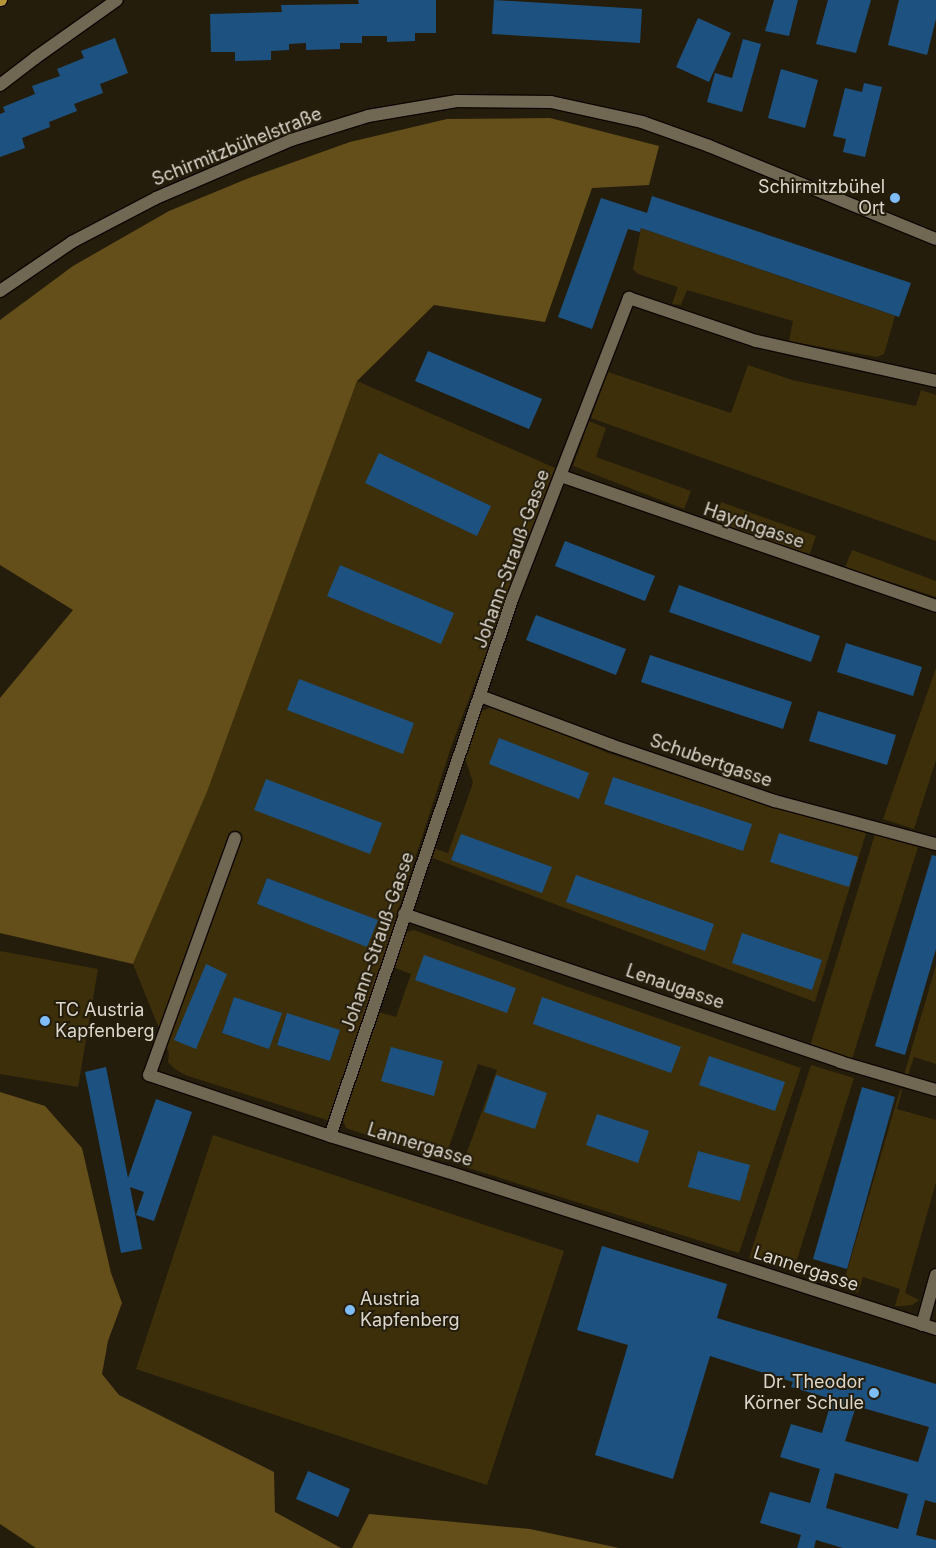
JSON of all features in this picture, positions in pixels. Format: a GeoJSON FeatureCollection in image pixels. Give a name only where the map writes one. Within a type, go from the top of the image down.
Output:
{"type":"FeatureCollection","features":[{"type":"Feature","properties":{"kind":"street"},"geometry":{"type":"LineString","coordinates":[[0,85],[117,0]]}},
{"type":"Feature","properties":{"kind":"street","name":"Schirmitzbühelstraße"},"geometry":{"type":"LineString","coordinates":[[0,291],[72,242],[156,198],[291,140],[368,116],[457,101],[551,102],[642,122],[709,146],[936,239]]}},
{"type":"Feature","properties":{"kind":"street","name":"Johann-Strauß-Gasse"},"geometry":{"type":"LineString","coordinates":[[330,1136],[513,597],[629,298],[756,341],[936,381]]}},
{"type":"Feature","properties":{"kind":"street","name":"Haydngasse"},"geometry":{"type":"LineString","coordinates":[[561,476],[936,606]]}},
{"type":"Feature","properties":{"kind":"street","name":"Schubertgasse"},"geometry":{"type":"LineString","coordinates":[[480,696],[611,745],[775,801],[936,844]]}},
{"type":"Feature","properties":{"kind":"street","name":"Lannergasse"},"geometry":{"type":"LineString","coordinates":[[235,838],[149,1075],[330,1136],[448,1172],[936,1330]]}},
{"type":"Feature","properties":{"kind":"street","name":"Lenaugasse"},"geometry":{"type":"LineString","coordinates":[[404,914],[840,1062],[936,1090]]}},
{"type":"Feature","properties":{"kind":"street"},"geometry":{"type":"LineString","coordinates":[[922,1325],[936,1275]]}},
{"type":"Feature","properties":{"kind":"shaded area"},"geometry":{"type":"Polygon","coordinates":[[[550,118],[659,146],[649,185],[592,188],[545,322],[434,305],[357,381],[207,792],[133,964],[0,933],[0,698],[73,610],[0,565],[0,320],[73,266],[169,211],[249,178],[350,142],[447,119],[550,118]]]}},
{"type":"Feature","properties":{"kind":"shaded area"},"geometry":{"type":"Polygon","coordinates":[[[641,228],[895,316],[884,354],[877,357],[789,341],[793,321],[687,290],[681,305],[672,304],[678,287],[638,274],[633,269],[641,228]]]}},
{"type":"Feature","properties":{"kind":"shaded area"},"geometry":{"type":"Polygon","coordinates":[[[748,365],[792,380],[916,406],[921,390],[936,395],[936,541],[591,418],[608,372],[731,413],[748,365]]]}},
{"type":"Feature","properties":{"kind":"shaded area"},"geometry":{"type":"Polygon","coordinates":[[[357,381],[555,468],[451,747],[331,1119],[327,1120],[185,1075],[168,1062],[169,1053],[133,964],[207,792],[357,381]],[[267,878],[257,904],[367,946],[377,920],[267,878]],[[234,997],[222,1033],[269,1049],[281,1013],[234,997]],[[287,1014],[277,1045],[330,1061],[340,1030],[287,1014]]]}},
{"type":"Feature","properties":{"kind":"shaded area"},"geometry":{"type":"Polygon","coordinates":[[[589,421],[606,428],[596,457],[691,491],[684,509],[573,466],[589,421]]]}},
{"type":"Feature","properties":{"kind":"shaded area"},"geometry":{"type":"Polygon","coordinates":[[[721,502],[816,536],[809,556],[714,521],[721,502]]]}},
{"type":"Feature","properties":{"kind":"shaded area"},"geometry":{"type":"Polygon","coordinates":[[[852,550],[936,581],[936,597],[845,567],[852,550]]]}},
{"type":"Feature","properties":{"kind":"shaded area"},"geometry":{"type":"Polygon","coordinates":[[[936,668],[936,760],[914,829],[883,819],[936,668]]]}},
{"type":"Feature","properties":{"kind":"shaded area"},"geometry":{"type":"Polygon","coordinates":[[[494,706],[608,753],[773,807],[866,833],[815,1002],[430,857],[433,848],[448,853],[473,783],[464,755],[480,712],[494,706]]]}},
{"type":"Feature","properties":{"kind":"shaded area"},"geometry":{"type":"Polygon","coordinates":[[[875,834],[918,847],[852,1059],[810,1046],[875,834]]]}},
{"type":"Feature","properties":{"kind":"shaded area"},"geometry":{"type":"Polygon","coordinates":[[[414,930],[568,987],[801,1068],[739,1253],[462,1166],[497,1070],[478,1064],[444,1161],[346,1128],[343,1120],[379,1012],[396,1017],[411,974],[393,967],[403,938],[407,932],[414,930]]]}},
{"type":"Feature","properties":{"kind":"shaded area","name":"TC Austria Kapfenberg"},"geometry":{"type":"Polygon","coordinates":[[[0,951],[98,969],[78,1087],[0,1074],[0,951]]]}},
{"type":"Feature","properties":{"kind":"shaded area"},"geometry":{"type":"Polygon","coordinates":[[[936,965],[936,1064],[914,1057],[908,1075],[904,1075],[936,965]]]}},
{"type":"Feature","properties":{"kind":"shaded area"},"geometry":{"type":"Polygon","coordinates":[[[811,1065],[854,1078],[793,1272],[749,1258],[811,1065]]]}},
{"type":"Feature","properties":{"kind":"shaded area"},"geometry":{"type":"Polygon","coordinates":[[[900,1090],[902,1090],[897,1109],[936,1120],[936,1182],[905,1293],[919,1300],[912,1305],[895,1306],[900,1289],[863,1277],[858,1293],[842,1288],[900,1090]]]}},
{"type":"Feature","properties":{"kind":"shaded area"},"geometry":{"type":"Polygon","coordinates":[[[0,1092],[45,1106],[82,1148],[111,1273],[122,1303],[108,1341],[102,1374],[119,1395],[274,1472],[275,1512],[341,1548],[36,1548],[0,1524],[0,1092]]]}},
{"type":"Feature","properties":{"kind":"shaded area","name":"Austria Kapfenberg"},"geometry":{"type":"Polygon","coordinates":[[[213,1135],[564,1251],[487,1485],[136,1369],[213,1135]]]}},
{"type":"Feature","properties":{"kind":"shaded area"},"geometry":{"type":"Polygon","coordinates":[[[369,1514],[530,1529],[619,1548],[352,1548],[369,1514]]]}},
{"type":"Feature","properties":{"kind":"building"},"geometry":{"type":"Polygon","coordinates":[[[358,0],[436,0],[436,33],[415,33],[415,41],[387,42],[387,36],[362,36],[362,43],[340,43],[340,49],[306,50],[306,43],[289,44],[289,50],[271,51],[271,60],[235,61],[235,52],[211,52],[210,14],[282,12],[281,5],[359,4],[358,0]]]}},
{"type":"Feature","properties":{"kind":"building"},"geometry":{"type":"Polygon","coordinates":[[[494,0],[642,9],[640,43],[492,34],[494,0]]]}},
{"type":"Feature","properties":{"kind":"building"},"geometry":{"type":"Polygon","coordinates":[[[774,0],[798,0],[789,36],[765,31],[774,0]]]}},
{"type":"Feature","properties":{"kind":"building"},"geometry":{"type":"Polygon","coordinates":[[[828,0],[871,0],[856,53],[816,44],[828,0]]]}},
{"type":"Feature","properties":{"kind":"building"},"geometry":{"type":"Polygon","coordinates":[[[899,0],[936,0],[936,19],[927,55],[888,45],[899,0]]]}},
{"type":"Feature","properties":{"kind":"building"},"geometry":{"type":"Polygon","coordinates":[[[698,18],[731,33],[709,82],[676,67],[698,18]]]}},
{"type":"Feature","properties":{"kind":"building"},"geometry":{"type":"Polygon","coordinates":[[[115,38],[128,73],[100,84],[103,93],[74,104],[77,111],[49,122],[50,127],[22,138],[25,148],[0,157],[0,114],[5,112],[3,107],[35,94],[32,86],[60,76],[57,69],[84,58],[81,51],[115,38]]]}},
{"type":"Feature","properties":{"kind":"building"},"geometry":{"type":"Polygon","coordinates":[[[743,39],[761,44],[742,112],[707,102],[715,73],[732,78],[743,39]]]}},
{"type":"Feature","properties":{"kind":"building"},"geometry":{"type":"Polygon","coordinates":[[[781,69],[818,80],[805,128],[768,118],[781,69]]]}},
{"type":"Feature","properties":{"kind":"building"},"geometry":{"type":"Polygon","coordinates":[[[864,83],[882,87],[865,157],[843,152],[846,139],[833,136],[845,88],[862,92],[864,83]]]}},
{"type":"Feature","properties":{"kind":"building"},"geometry":{"type":"Polygon","coordinates":[[[652,196],[911,283],[899,317],[641,228],[640,232],[628,229],[592,329],[558,317],[601,198],[647,213],[652,196]]]}},
{"type":"Feature","properties":{"kind":"building"},"geometry":{"type":"Polygon","coordinates":[[[428,351],[542,399],[529,429],[415,381],[428,351]]]}},
{"type":"Feature","properties":{"kind":"building"},"geometry":{"type":"Polygon","coordinates":[[[379,453],[491,506],[477,536],[365,483],[379,453]]]}},
{"type":"Feature","properties":{"kind":"building"},"geometry":{"type":"Polygon","coordinates":[[[565,541],[655,576],[645,601],[555,566],[565,541]]]}},
{"type":"Feature","properties":{"kind":"building"},"geometry":{"type":"Polygon","coordinates":[[[340,565],[454,613],[441,644],[327,596],[340,565]]]}},
{"type":"Feature","properties":{"kind":"building"},"geometry":{"type":"Polygon","coordinates":[[[679,585],[820,636],[811,662],[669,612],[679,585]]]}},
{"type":"Feature","properties":{"kind":"building"},"geometry":{"type":"Polygon","coordinates":[[[536,615],[626,649],[616,675],[526,640],[536,615]]]}},
{"type":"Feature","properties":{"kind":"building"},"geometry":{"type":"Polygon","coordinates":[[[846,643],[922,667],[913,696],[837,672],[846,643]]]}},
{"type":"Feature","properties":{"kind":"building"},"geometry":{"type":"Polygon","coordinates":[[[650,655],[792,702],[783,729],[641,682],[650,655]]]}},
{"type":"Feature","properties":{"kind":"building"},"geometry":{"type":"Polygon","coordinates":[[[299,679],[414,723],[403,754],[287,710],[299,679]]]}},
{"type":"Feature","properties":{"kind":"building"},"geometry":{"type":"Polygon","coordinates":[[[818,711],[896,735],[887,765],[809,741],[818,711]]]}},
{"type":"Feature","properties":{"kind":"building"},"geometry":{"type":"Polygon","coordinates":[[[499,738],[589,773],[579,799],[489,764],[499,738]]]}},
{"type":"Feature","properties":{"kind":"building"},"geometry":{"type":"Polygon","coordinates":[[[613,777],[752,824],[743,851],[604,804],[613,777]]]}},
{"type":"Feature","properties":{"kind":"building"},"geometry":{"type":"Polygon","coordinates":[[[266,779],[382,823],[370,854],[254,810],[266,779]]]}},
{"type":"Feature","properties":{"kind":"building"},"geometry":{"type":"Polygon","coordinates":[[[779,833],[858,857],[849,887],[770,862],[779,833]]]}},
{"type":"Feature","properties":{"kind":"building"},"geometry":{"type":"Polygon","coordinates":[[[461,834],[552,867],[542,893],[451,860],[461,834]]]}},
{"type":"Feature","properties":{"kind":"building"},"geometry":{"type":"Polygon","coordinates":[[[932,855],[936,856],[936,949],[905,1055],[875,1046],[932,855]]]}},
{"type":"Feature","properties":{"kind":"building"},"geometry":{"type":"Polygon","coordinates":[[[576,875],[714,924],[705,951],[566,902],[576,875]]]}},
{"type":"Feature","properties":{"kind":"building"},"geometry":{"type":"Polygon","coordinates":[[[267,878],[378,920],[367,947],[257,904],[267,878]]]}},
{"type":"Feature","properties":{"kind":"building"},"geometry":{"type":"Polygon","coordinates":[[[742,933],[822,960],[812,990],[732,963],[742,933]]]}},
{"type":"Feature","properties":{"kind":"building"},"geometry":{"type":"Polygon","coordinates":[[[424,955],[516,988],[507,1013],[415,980],[424,955]]]}},
{"type":"Feature","properties":{"kind":"building"},"geometry":{"type":"Polygon","coordinates":[[[206,964],[227,974],[196,1049],[174,1040],[206,964]]]}},
{"type":"Feature","properties":{"kind":"building"},"geometry":{"type":"Polygon","coordinates":[[[234,997],[282,1013],[269,1049],[222,1033],[234,997]]]}},
{"type":"Feature","properties":{"kind":"building"},"geometry":{"type":"Polygon","coordinates":[[[542,997],[681,1047],[671,1073],[533,1024],[542,997]]]}},
{"type":"Feature","properties":{"kind":"building"},"geometry":{"type":"Polygon","coordinates":[[[287,1013],[340,1030],[330,1061],[277,1045],[287,1013]]]}},
{"type":"Feature","properties":{"kind":"building"},"geometry":{"type":"Polygon","coordinates":[[[391,1047],[443,1061],[434,1096],[381,1081],[391,1047]]]}},
{"type":"Feature","properties":{"kind":"building"},"geometry":{"type":"Polygon","coordinates":[[[709,1056],[785,1082],[775,1111],[699,1085],[709,1056]]]}},
{"type":"Feature","properties":{"kind":"building"},"geometry":{"type":"Polygon","coordinates":[[[106,1067],[128,1178],[156,1099],[192,1112],[154,1221],[136,1215],[144,1192],[130,1187],[142,1249],[121,1253],[85,1072],[106,1067]]]}},
{"type":"Feature","properties":{"kind":"building"},"geometry":{"type":"Polygon","coordinates":[[[496,1075],[547,1093],[535,1129],[484,1112],[496,1075]]]}},
{"type":"Feature","properties":{"kind":"building"},"geometry":{"type":"Polygon","coordinates":[[[862,1087],[895,1097],[847,1269],[813,1259],[862,1087]]]}},
{"type":"Feature","properties":{"kind":"building"},"geometry":{"type":"Polygon","coordinates":[[[597,1114],[649,1131],[638,1163],[586,1145],[597,1114]]]}},
{"type":"Feature","properties":{"kind":"building"},"geometry":{"type":"Polygon","coordinates":[[[698,1151],[750,1165],[740,1201],[688,1187],[698,1151]]]}},
{"type":"Feature","properties":{"kind":"building","name":"Dr. Theodor Körner Schule"},"geometry":{"type":"Polygon","coordinates":[[[602,1246],[727,1284],[717,1318],[936,1384],[936,1503],[925,1500],[916,1535],[936,1540],[936,1548],[843,1548],[816,1540],[814,1548],[797,1548],[801,1535],[760,1523],[770,1492],[810,1503],[820,1469],[780,1457],[791,1424],[822,1433],[832,1399],[791,1387],[793,1382],[710,1356],[673,1479],[595,1455],[628,1345],[577,1330],[602,1246]],[[856,1406],[845,1441],[918,1462],[929,1427],[856,1406]],[[835,1473],[826,1508],[898,1529],[908,1494],[835,1473]]]}},
{"type":"Feature","properties":{"kind":"building"},"geometry":{"type":"Polygon","coordinates":[[[308,1471],[350,1489],[338,1517],[296,1499],[308,1471]]]}},
{"type":"Feature","properties":{"kind":"place","name":"Schirmitzbühel Ort"},"geometry":{"type":"Point","coordinates":[895,198]}},
{"type":"Feature","properties":{"kind":"place","name":"TC Austria Kapfenberg"},"geometry":{"type":"Point","coordinates":[45,1021]}},
{"type":"Feature","properties":{"kind":"place","name":"Austria Kapfenberg"},"geometry":{"type":"Point","coordinates":[350,1310]}},
{"type":"Feature","properties":{"kind":"place","name":"Dr. Theodor Körner Schule"},"geometry":{"type":"Point","coordinates":[874,1393]}}]}
